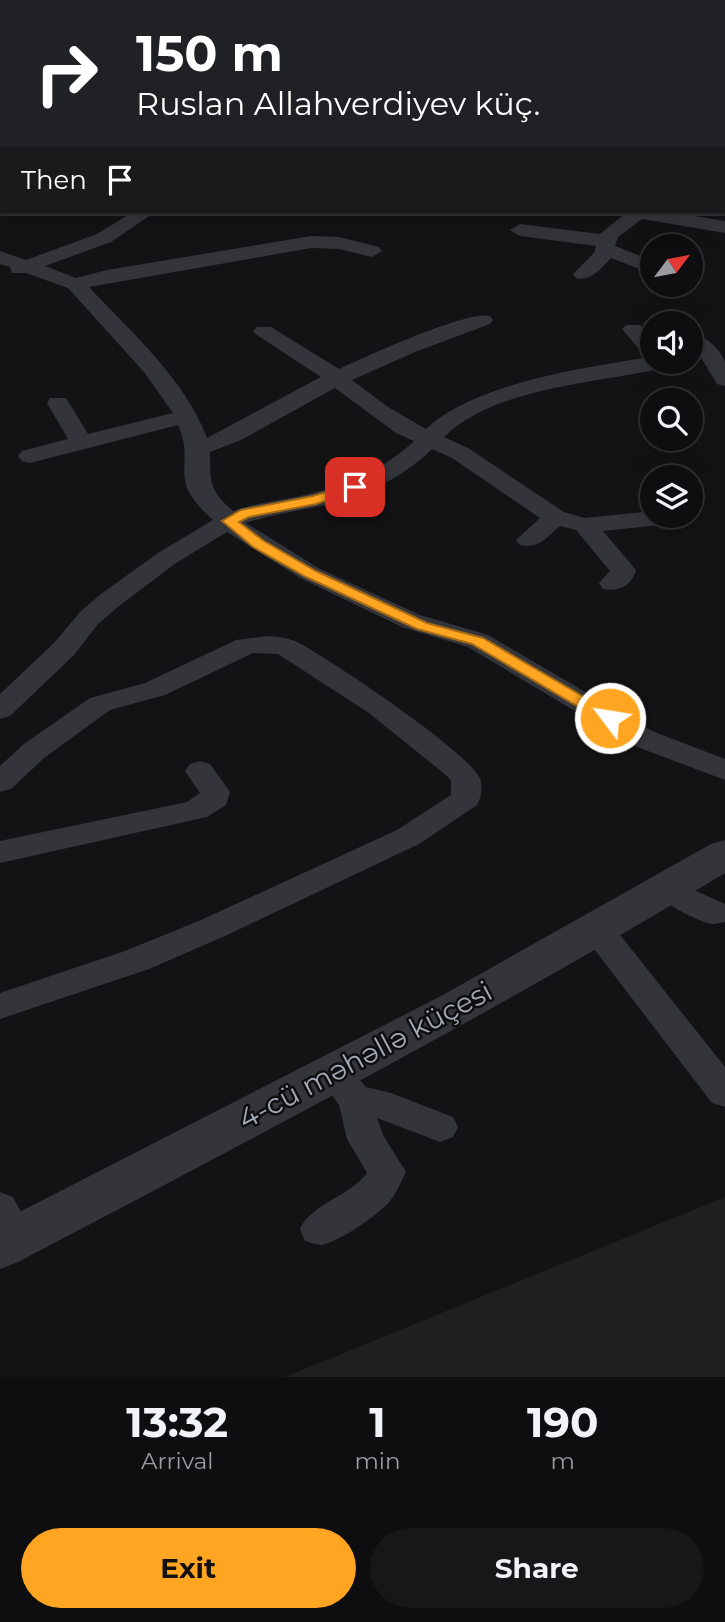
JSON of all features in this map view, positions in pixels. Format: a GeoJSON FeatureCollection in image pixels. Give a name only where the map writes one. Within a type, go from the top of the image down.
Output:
{"type":"FeatureCollection","features":[{"type":"Feature","properties":{"kind":"street"},"geometry":{"type":"LineString","coordinates":[[583,274],[603,255],[609,234],[635,214]]}},
{"type":"Feature","properties":{"kind":"street"},"geometry":{"type":"LineString","coordinates":[[650,214],[725,227]]}},
{"type":"Feature","properties":{"kind":"street"},"geometry":{"type":"LineString","coordinates":[[0,276],[104,238],[141,215]]}},
{"type":"Feature","properties":{"kind":"street"},"geometry":{"type":"LineString","coordinates":[[520,230],[606,245],[640,262]]}},
{"type":"Feature","properties":{"kind":"street"},"geometry":{"type":"LineString","coordinates":[[75,284],[107,276],[312,242],[339,243],[373,251]]}},
{"type":"Feature","properties":{"kind":"street"},"geometry":{"type":"LineString","coordinates":[[0,257],[75,284],[152,367],[187,416],[198,448],[198,484],[203,494],[229,521],[276,555],[422,626],[478,641],[642,738],[725,770]]}},
{"type":"Feature","properties":{"kind":"street"},"geometry":{"type":"LineString","coordinates":[[198,448],[232,438],[285,405],[421,341],[483,320]]}},
{"type":"Feature","properties":{"kind":"street"},"geometry":{"type":"LineString","coordinates":[[633,329],[640,337]]}},
{"type":"Feature","properties":{"kind":"street"},"geometry":{"type":"LineString","coordinates":[[264,331],[339,379],[380,412],[485,469],[555,517],[585,525],[640,520]]}},
{"type":"Feature","properties":{"kind":"street"},"geometry":{"type":"LineString","coordinates":[[703,349],[722,367]]}},
{"type":"Feature","properties":{"kind":"street"},"geometry":{"type":"LineString","coordinates":[[703,363],[722,367]]}},
{"type":"Feature","properties":{"kind":"street"},"geometry":{"type":"LineString","coordinates":[[0,710],[65,649],[96,611],[167,558],[229,521],[262,509],[327,496],[371,481],[408,460],[455,416],[497,398],[589,373],[640,365]]}},
{"type":"Feature","properties":{"kind":"street"},"geometry":{"type":"LineString","coordinates":[[58,403],[81,441]]}},
{"type":"Feature","properties":{"kind":"street"},"geometry":{"type":"LineString","coordinates":[[30,456],[187,416]]}},
{"type":"Feature","properties":{"kind":"street"},"geometry":{"type":"LineString","coordinates":[[529,540],[555,517]]}},
{"type":"Feature","properties":{"kind":"street"},"geometry":{"type":"LineString","coordinates":[[585,525],[623,570],[622,575],[612,583]]}},
{"type":"Feature","properties":{"kind":"street"},"geometry":{"type":"LineString","coordinates":[[0,782],[34,751],[100,704],[155,689],[246,646],[260,643],[288,648],[379,707],[457,769],[466,780],[466,798],[453,810],[408,837],[163,949],[0,1006]]}},
{"type":"Feature","properties":{"kind":"street"},"geometry":{"type":"LineString","coordinates":[[0,852],[196,810],[215,799],[215,792],[200,771]]}},
{"type":"Feature","properties":{"kind":"street","name":"4-cü məhəllə küçesi"},"geometry":{"type":"LineString","coordinates":[[5,1231],[344,1088],[597,929],[725,854]]}},
{"type":"Feature","properties":{"kind":"street"},"geometry":{"type":"LineString","coordinates":[[667,889],[715,913]]}},
{"type":"Feature","properties":{"kind":"street"},"geometry":{"type":"LineString","coordinates":[[597,929],[725,1093]]}},
{"type":"Feature","properties":{"kind":"street"},"geometry":{"type":"LineString","coordinates":[[344,1088],[440,1127]]}},
{"type":"Feature","properties":{"kind":"street"},"geometry":{"type":"LineString","coordinates":[[319,1229],[365,1200],[384,1183],[387,1172],[365,1141],[344,1088]]}},
{"type":"Feature","properties":{"kind":"shaded area"},"geometry":{"type":"Polygon","coordinates":[[[725,1197],[725,1377],[285,1377],[725,1197]]]}},
{"type":"Feature","properties":{"kind":"route"},"geometry":{"type":"LineString","coordinates":[[355,487],[316,500],[246,513],[229,521],[258,544],[311,574],[422,626],[478,641],[610,718]]}}]}
